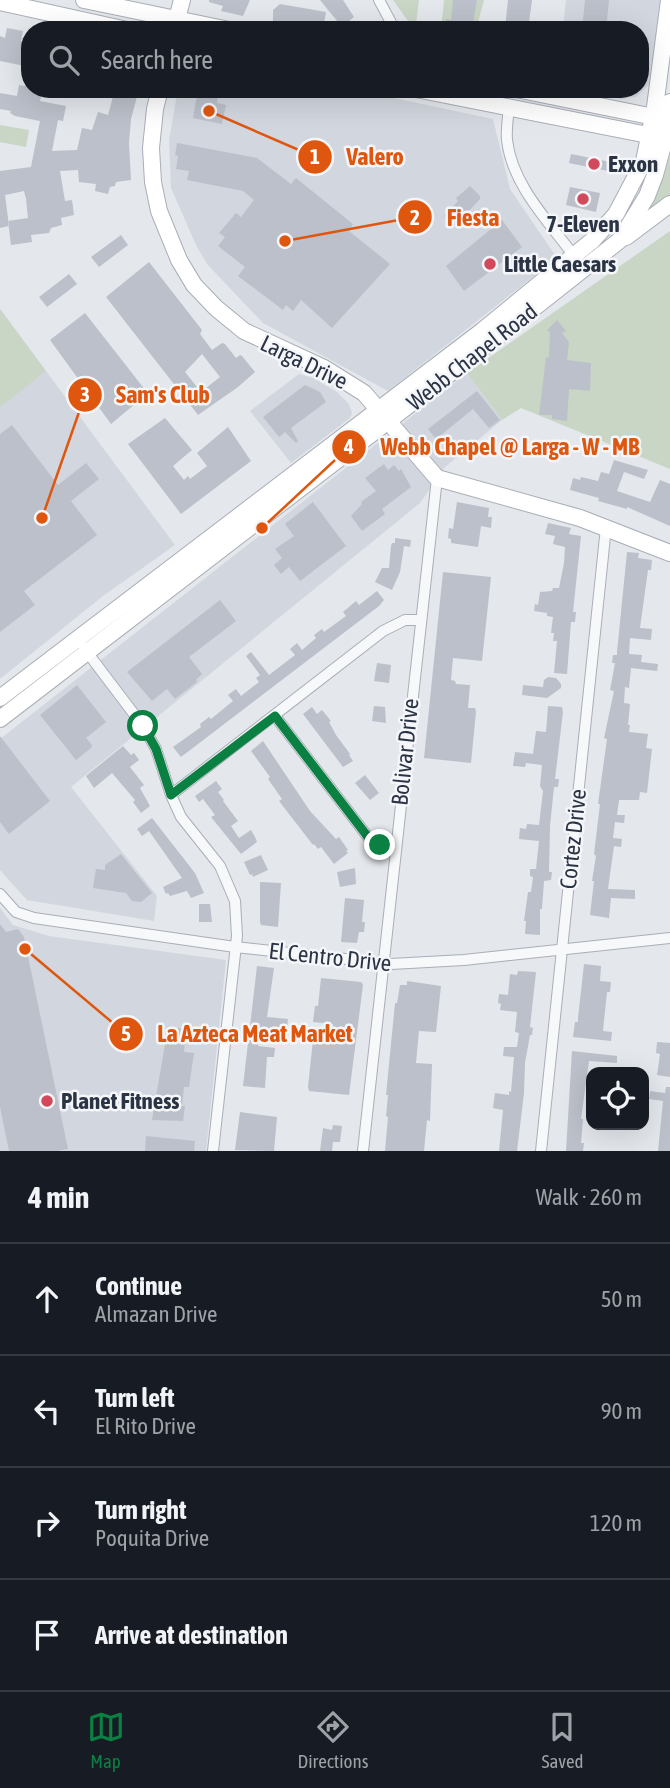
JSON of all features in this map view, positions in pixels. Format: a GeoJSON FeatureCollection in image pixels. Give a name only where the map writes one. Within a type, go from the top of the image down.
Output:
{"type":"FeatureCollection","features":[{"type":"Feature","properties":{"kind":"main road"},"geometry":{"type":"LineString","coordinates":[[84,0],[164,21]]}},
{"type":"Feature","properties":{"kind":"main road"},"geometry":{"type":"LineString","coordinates":[[177,21],[181,0]]}},
{"type":"Feature","properties":{"kind":"main road"},"geometry":{"type":"LineString","coordinates":[[0,2],[86,21]]}},
{"type":"Feature","properties":{"kind":"main road"},"geometry":{"type":"LineString","coordinates":[[664,119],[659,82],[668,8]]}},
{"type":"Feature","properties":{"kind":"main road"},"geometry":{"type":"LineString","coordinates":[[649,96],[659,82]]}},
{"type":"Feature","properties":{"kind":"main road","name":"Larga Drive"},"geometry":{"type":"LineString","coordinates":[[158,98],[151,148],[156,200],[168,237],[194,285],[244,331],[324,368],[364,393],[437,478]]}},
{"type":"Feature","properties":{"kind":"main road"},"geometry":{"type":"LineString","coordinates":[[462,98],[662,137]]}},
{"type":"Feature","properties":{"kind":"main road"},"geometry":{"type":"LineString","coordinates":[[509,98],[509,107]]}},
{"type":"Feature","properties":{"kind":"main road"},"geometry":{"type":"LineString","coordinates":[[562,98],[664,119]]}},
{"type":"Feature","properties":{"kind":"main road"},"geometry":{"type":"LineString","coordinates":[[608,107],[623,108],[638,104],[646,98]]}},
{"type":"Feature","properties":{"kind":"main road"},"geometry":{"type":"LineString","coordinates":[[664,119],[670,102]]}},
{"type":"Feature","properties":{"kind":"main road","name":"Webb Chapel Road"},"geometry":{"type":"LineString","coordinates":[[0,719],[83,646],[486,337],[584,270],[620,240],[647,196],[664,119]]}},
{"type":"Feature","properties":{"kind":"main road","name":"Webb Chapel Road"},"geometry":{"type":"LineString","coordinates":[[486,337],[593,240],[616,214],[644,161],[662,137]]}},
{"type":"Feature","properties":{"kind":"main road"},"geometry":{"type":"LineString","coordinates":[[620,240],[670,204]]}},
{"type":"Feature","properties":{"kind":"main road"},"geometry":{"type":"LineString","coordinates":[[574,256],[584,270]]}},
{"type":"Feature","properties":{"kind":"main road"},"geometry":{"type":"LineString","coordinates":[[437,478],[606,527],[670,553]]}},
{"type":"Feature","properties":{"kind":"main road","name":"Webb Chapel Road"},"geometry":{"type":"LineString","coordinates":[[0,698],[83,646]]}},
{"type":"Feature","properties":{"kind":"street"},"geometry":{"type":"LineString","coordinates":[[379,0],[390,21]]}},
{"type":"Feature","properties":{"kind":"street"},"geometry":{"type":"LineString","coordinates":[[509,107],[507,139],[514,166],[522,184],[574,256]]}},
{"type":"Feature","properties":{"kind":"street","name":"Bolivar Drive"},"geometry":{"type":"LineString","coordinates":[[363,1151],[419,620],[437,478]]}},
{"type":"Feature","properties":{"kind":"street","name":"Cortez Drive"},"geometry":{"type":"LineString","coordinates":[[541,1151],[606,527]]}},
{"type":"Feature","properties":{"kind":"street"},"geometry":{"type":"LineString","coordinates":[[171,795],[383,631],[405,620],[419,620]]}},
{"type":"Feature","properties":{"kind":"street"},"geometry":{"type":"LineString","coordinates":[[83,646],[143,726],[156,749],[181,817],[220,866],[235,901],[235,947],[213,1151]]}},
{"type":"Feature","properties":{"kind":"street"},"geometry":{"type":"LineString","coordinates":[[275,716],[368,837],[380,845],[395,848]]}},
{"type":"Feature","properties":{"kind":"street","name":"El Centro Drive"},"geometry":{"type":"LineString","coordinates":[[0,894],[16,912],[26,916],[235,947],[383,963],[445,962],[670,939]]}},
{"type":"Feature","properties":{"kind":"shaded area"},"geometry":{"type":"Polygon","coordinates":[[[566,0],[660,0],[650,84],[649,21],[564,21],[566,0]]]}},
{"type":"Feature","properties":{"kind":"shaded area"},"geometry":{"type":"Polygon","coordinates":[[[176,98],[394,98],[493,119],[510,189],[557,258],[388,391],[263,323],[207,264],[171,188],[169,140],[176,98]]]}},
{"type":"Feature","properties":{"kind":"shaded area"},"geometry":{"type":"Polygon","coordinates":[[[0,309],[175,545],[103,596],[0,679],[0,309]]]}},
{"type":"Feature","properties":{"kind":"shaded area"},"geometry":{"type":"Polygon","coordinates":[[[467,373],[502,420],[445,467],[420,503],[71,787],[157,896],[154,921],[27,900],[0,870],[0,739],[467,373]]]}},
{"type":"Feature","properties":{"kind":"shaded area"},"geometry":{"type":"Polygon","coordinates":[[[299,374],[313,378],[337,392],[349,404],[352,413],[350,418],[291,463],[250,411],[299,374]]]}},
{"type":"Feature","properties":{"kind":"shaded area"},"geometry":{"type":"Polygon","coordinates":[[[0,908],[13,925],[49,936],[226,960],[206,1151],[0,1151],[0,908]]]}},
{"type":"Feature","properties":{"kind":"green space"},"geometry":{"type":"Polygon","coordinates":[[[393,0],[419,0],[416,21],[408,21],[393,0]]]}},
{"type":"Feature","properties":{"kind":"green space"},"geometry":{"type":"Polygon","coordinates":[[[444,0],[484,0],[478,21],[442,21],[444,0]]]}},
{"type":"Feature","properties":{"kind":"green space"},"geometry":{"type":"Polygon","coordinates":[[[0,125],[29,130],[26,147],[0,142],[0,125]]]}},
{"type":"Feature","properties":{"kind":"green space"},"geometry":{"type":"Polygon","coordinates":[[[670,155],[670,199],[646,213],[663,179],[670,155]]]}},
{"type":"Feature","properties":{"kind":"green space"},"geometry":{"type":"Polygon","coordinates":[[[670,231],[670,469],[521,408],[502,420],[467,373],[670,231]]]}},
{"type":"Feature","properties":{"kind":"green space"},"geometry":{"type":"Polygon","coordinates":[[[0,309],[46,371],[0,407],[0,309]]]}},
{"type":"Feature","properties":{"kind":"building"},"geometry":{"type":"Polygon","coordinates":[[[209,0],[250,0],[243,16],[221,11],[223,6],[209,0]]]}},
{"type":"Feature","properties":{"kind":"building"},"geometry":{"type":"Polygon","coordinates":[[[320,0],[343,0],[354,17],[349,21],[337,21],[320,0]]]}},
{"type":"Feature","properties":{"kind":"building"},"geometry":{"type":"Polygon","coordinates":[[[453,0],[477,0],[473,21],[446,21],[451,20],[453,0]]]}},
{"type":"Feature","properties":{"kind":"building"},"geometry":{"type":"Polygon","coordinates":[[[508,0],[532,0],[529,21],[506,21],[508,0]]]}},
{"type":"Feature","properties":{"kind":"building"},"geometry":{"type":"Polygon","coordinates":[[[585,0],[609,0],[607,21],[583,21],[585,0]]]}},
{"type":"Feature","properties":{"kind":"building"},"geometry":{"type":"Polygon","coordinates":[[[280,4],[326,12],[324,21],[273,21],[273,10],[280,4]]]}},
{"type":"Feature","properties":{"kind":"building"},"geometry":{"type":"Polygon","coordinates":[[[7,28],[21,31],[21,65],[0,61],[0,36],[5,38],[7,28]]]}},
{"type":"Feature","properties":{"kind":"building"},"geometry":{"type":"Polygon","coordinates":[[[21,85],[21,98],[41,98],[40,101],[66,106],[63,121],[58,120],[52,151],[77,150],[82,128],[92,130],[98,112],[108,115],[113,98],[137,98],[129,143],[131,180],[116,182],[115,186],[110,187],[108,194],[95,191],[96,184],[79,182],[78,170],[60,171],[65,201],[72,200],[74,215],[61,218],[62,225],[51,228],[49,233],[31,235],[32,242],[11,245],[9,226],[0,228],[0,171],[31,167],[40,121],[15,116],[11,111],[0,109],[0,93],[17,96],[21,85]],[[24,191],[5,195],[8,221],[28,218],[24,191]]]}},
{"type":"Feature","properties":{"kind":"building"},"geometry":{"type":"Polygon","coordinates":[[[196,98],[218,98],[217,103],[226,105],[222,124],[193,118],[196,98]]]}},
{"type":"Feature","properties":{"kind":"building"},"geometry":{"type":"Polygon","coordinates":[[[177,143],[257,158],[291,184],[296,178],[353,224],[349,231],[390,264],[332,328],[301,300],[293,311],[286,305],[283,310],[238,276],[245,267],[218,246],[225,237],[219,233],[236,213],[241,217],[254,200],[243,191],[187,180],[189,171],[176,169],[177,143]]]}},
{"type":"Feature","properties":{"kind":"building","name":"Exxon"},"geometry":{"type":"Polygon","coordinates":[[[571,154],[620,164],[618,173],[569,163],[571,154]]]}},
{"type":"Feature","properties":{"kind":"building"},"geometry":{"type":"Polygon","coordinates":[[[470,186],[480,199],[455,226],[444,216],[458,201],[456,198],[470,186]]]}},
{"type":"Feature","properties":{"kind":"building","name":"7-Eleven"},"geometry":{"type":"Polygon","coordinates":[[[570,187],[600,193],[596,212],[566,205],[570,187]]]}},
{"type":"Feature","properties":{"kind":"building"},"geometry":{"type":"Polygon","coordinates":[[[502,220],[522,247],[464,291],[446,266],[502,220]]]}},
{"type":"Feature","properties":{"kind":"building"},"geometry":{"type":"Polygon","coordinates":[[[121,235],[128,245],[99,267],[91,257],[121,235]]]}},
{"type":"Feature","properties":{"kind":"building"},"geometry":{"type":"Polygon","coordinates":[[[149,262],[202,330],[200,334],[212,350],[222,343],[225,344],[236,358],[242,356],[255,372],[198,415],[106,297],[149,262]],[[202,354],[185,372],[201,392],[220,377],[202,354]]]}},
{"type":"Feature","properties":{"kind":"building"},"geometry":{"type":"Polygon","coordinates":[[[69,274],[77,284],[47,307],[39,297],[69,274]]]}},
{"type":"Feature","properties":{"kind":"building"},"geometry":{"type":"Polygon","coordinates":[[[85,313],[147,394],[111,424],[50,340],[85,313]]]}},
{"type":"Feature","properties":{"kind":"building"},"geometry":{"type":"Polygon","coordinates":[[[557,320],[566,331],[562,333],[569,342],[567,360],[591,363],[590,391],[569,389],[567,421],[552,419],[552,415],[539,415],[546,357],[549,358],[550,332],[547,330],[557,320]]]}},
{"type":"Feature","properties":{"kind":"building"},"geometry":{"type":"Polygon","coordinates":[[[305,385],[320,392],[326,402],[291,428],[298,441],[296,443],[285,432],[279,437],[263,417],[305,385]]]}},
{"type":"Feature","properties":{"kind":"building"},"geometry":{"type":"Polygon","coordinates":[[[477,391],[500,420],[489,428],[473,409],[436,439],[428,429],[477,391]]]}},
{"type":"Feature","properties":{"kind":"building"},"geometry":{"type":"Polygon","coordinates":[[[165,418],[192,450],[173,466],[184,480],[188,476],[190,479],[207,466],[197,453],[228,427],[251,461],[181,514],[128,444],[165,418]]]}},
{"type":"Feature","properties":{"kind":"building"},"geometry":{"type":"Polygon","coordinates":[[[12,425],[58,485],[86,463],[99,479],[71,501],[97,535],[24,591],[35,605],[0,632],[0,434],[12,425]]]}},
{"type":"Feature","properties":{"kind":"building"},"geometry":{"type":"Polygon","coordinates":[[[614,460],[648,470],[644,479],[624,472],[617,491],[650,502],[660,480],[670,484],[670,526],[627,507],[598,501],[599,498],[570,490],[573,478],[598,481],[601,472],[609,474],[614,460]]]}},
{"type":"Feature","properties":{"kind":"building"},"geometry":{"type":"Polygon","coordinates":[[[384,464],[388,470],[394,465],[399,471],[401,469],[411,487],[382,509],[385,514],[362,531],[351,516],[361,502],[376,491],[365,478],[384,464]]]}},
{"type":"Feature","properties":{"kind":"building"},"geometry":{"type":"Polygon","coordinates":[[[313,502],[346,546],[300,581],[289,567],[281,574],[274,565],[282,558],[275,549],[294,536],[285,524],[313,502]]]}},
{"type":"Feature","properties":{"kind":"building"},"geometry":{"type":"Polygon","coordinates":[[[457,502],[489,508],[491,528],[481,526],[478,547],[451,543],[448,538],[449,528],[453,529],[457,502]]]}},
{"type":"Feature","properties":{"kind":"building"},"geometry":{"type":"Polygon","coordinates":[[[548,523],[571,528],[569,534],[581,536],[573,612],[576,612],[575,622],[571,622],[567,674],[554,673],[557,641],[553,641],[554,633],[551,633],[553,617],[534,611],[540,592],[559,588],[564,563],[565,547],[553,544],[555,536],[545,534],[548,523]]]}},
{"type":"Feature","properties":{"kind":"building"},"geometry":{"type":"Polygon","coordinates":[[[395,538],[411,540],[410,547],[404,546],[400,572],[392,590],[375,582],[382,568],[389,568],[391,546],[395,543],[395,538]]]}},
{"type":"Feature","properties":{"kind":"building"},"geometry":{"type":"Polygon","coordinates":[[[627,552],[639,553],[638,558],[652,560],[651,570],[648,570],[640,628],[652,629],[651,640],[630,638],[629,654],[642,655],[641,662],[658,664],[657,671],[631,668],[629,688],[625,687],[624,703],[630,704],[629,732],[648,734],[646,748],[652,749],[647,793],[640,792],[639,800],[619,800],[617,815],[625,815],[624,823],[615,822],[613,838],[622,839],[621,847],[614,846],[608,889],[635,890],[635,899],[611,898],[609,918],[590,915],[598,804],[607,739],[604,738],[614,691],[610,690],[615,663],[612,663],[613,655],[617,655],[627,552]]]}},
{"type":"Feature","properties":{"kind":"building"},"geometry":{"type":"Polygon","coordinates":[[[443,572],[491,577],[482,661],[453,658],[451,680],[456,684],[470,685],[468,708],[475,708],[476,712],[471,763],[424,758],[443,572]]]}},
{"type":"Feature","properties":{"kind":"building"},"geometry":{"type":"Polygon","coordinates":[[[377,591],[384,600],[379,606],[181,757],[173,747],[233,701],[228,695],[236,689],[241,696],[259,682],[256,678],[260,675],[246,656],[251,652],[269,675],[295,655],[290,649],[297,643],[302,650],[316,638],[314,635],[322,629],[324,632],[346,616],[343,612],[356,601],[359,605],[377,591]]]}},
{"type":"Feature","properties":{"kind":"building"},"geometry":{"type":"Polygon","coordinates":[[[220,600],[236,621],[189,657],[202,674],[197,682],[175,699],[167,689],[152,701],[127,672],[220,600]]]}},
{"type":"Feature","properties":{"kind":"building"},"geometry":{"type":"Polygon","coordinates":[[[377,663],[391,665],[389,683],[374,681],[377,663]]]}},
{"type":"Feature","properties":{"kind":"building"},"geometry":{"type":"Polygon","coordinates":[[[548,677],[556,678],[561,688],[547,698],[522,695],[523,685],[543,687],[544,680],[548,677]]]}},
{"type":"Feature","properties":{"kind":"building"},"geometry":{"type":"Polygon","coordinates":[[[77,685],[106,722],[86,738],[92,745],[91,748],[76,760],[40,715],[77,685]]]}},
{"type":"Feature","properties":{"kind":"building"},"geometry":{"type":"Polygon","coordinates":[[[374,706],[385,707],[386,723],[372,721],[374,706]]]}},
{"type":"Feature","properties":{"kind":"building"},"geometry":{"type":"Polygon","coordinates":[[[548,706],[562,707],[563,712],[555,779],[559,779],[558,787],[554,787],[550,826],[549,872],[552,872],[551,880],[544,881],[540,935],[525,934],[528,892],[531,892],[533,877],[530,876],[530,869],[536,869],[539,841],[519,839],[520,828],[526,829],[527,824],[539,825],[543,791],[540,786],[542,765],[526,763],[525,767],[513,766],[515,752],[533,754],[536,731],[546,732],[548,706]]]}},
{"type":"Feature","properties":{"kind":"building"},"geometry":{"type":"Polygon","coordinates":[[[312,707],[317,714],[322,710],[331,721],[329,722],[336,735],[353,761],[343,767],[303,714],[312,707]]]}},
{"type":"Feature","properties":{"kind":"building"},"geometry":{"type":"Polygon","coordinates":[[[0,736],[50,801],[9,834],[0,822],[0,736]]]}},
{"type":"Feature","properties":{"kind":"building"},"geometry":{"type":"Polygon","coordinates":[[[263,741],[310,811],[336,839],[339,837],[348,850],[348,853],[334,864],[321,847],[318,849],[313,845],[279,801],[282,799],[268,779],[270,777],[251,751],[263,741]]]}},
{"type":"Feature","properties":{"kind":"building"},"geometry":{"type":"Polygon","coordinates":[[[123,746],[139,760],[130,767],[144,785],[140,788],[150,806],[141,813],[133,802],[135,800],[112,773],[94,788],[86,776],[123,746]]]}},
{"type":"Feature","properties":{"kind":"building"},"geometry":{"type":"Polygon","coordinates":[[[365,775],[379,793],[370,800],[355,783],[365,775]]]}},
{"type":"Feature","properties":{"kind":"building"},"geometry":{"type":"Polygon","coordinates":[[[216,781],[222,789],[218,792],[238,821],[231,826],[239,838],[251,830],[257,842],[241,854],[211,817],[215,815],[203,799],[199,802],[195,796],[216,781]]]}},
{"type":"Feature","properties":{"kind":"building"},"geometry":{"type":"Polygon","coordinates":[[[152,818],[195,873],[204,893],[191,898],[187,891],[170,896],[166,894],[163,887],[182,878],[149,831],[142,836],[137,829],[152,818]]]}},
{"type":"Feature","properties":{"kind":"building"},"geometry":{"type":"Polygon","coordinates":[[[121,854],[152,893],[141,902],[132,901],[126,893],[93,888],[96,869],[105,870],[105,865],[121,854]]]}},
{"type":"Feature","properties":{"kind":"building"},"geometry":{"type":"Polygon","coordinates":[[[261,855],[268,870],[253,877],[244,862],[261,855]]]}},
{"type":"Feature","properties":{"kind":"building"},"geometry":{"type":"Polygon","coordinates":[[[355,868],[356,884],[340,887],[337,872],[355,868]]]}},
{"type":"Feature","properties":{"kind":"building"},"geometry":{"type":"Polygon","coordinates":[[[260,882],[281,883],[278,927],[261,925],[260,882]]]}},
{"type":"Feature","properties":{"kind":"building"},"geometry":{"type":"Polygon","coordinates":[[[345,898],[364,900],[364,932],[359,932],[357,943],[341,942],[345,898]]]}},
{"type":"Feature","properties":{"kind":"building"},"geometry":{"type":"Polygon","coordinates":[[[199,904],[210,904],[212,922],[199,922],[199,904]]]}},
{"type":"Feature","properties":{"kind":"building"},"geometry":{"type":"Polygon","coordinates":[[[0,924],[6,932],[18,929],[24,937],[68,1149],[9,1151],[0,1107],[0,924]]]}},
{"type":"Feature","properties":{"kind":"building"},"geometry":{"type":"Polygon","coordinates":[[[584,964],[601,966],[600,981],[611,982],[610,992],[607,992],[603,1031],[612,1032],[611,1041],[573,1037],[575,1022],[578,1022],[584,964]]]}},
{"type":"Feature","properties":{"kind":"building"},"geometry":{"type":"Polygon","coordinates":[[[257,966],[274,968],[267,1017],[288,1019],[286,1035],[260,1032],[258,1046],[275,1048],[274,1057],[267,1057],[265,1088],[243,1086],[257,966]]]}},
{"type":"Feature","properties":{"kind":"building"},"geometry":{"type":"Polygon","coordinates":[[[518,971],[536,972],[530,1027],[533,1028],[525,1063],[517,1151],[499,1151],[503,1110],[493,1108],[495,1093],[509,1095],[509,1091],[511,1092],[514,1057],[503,1056],[504,1047],[517,1047],[519,1033],[515,1032],[517,1012],[500,1010],[501,1004],[498,1003],[499,994],[508,995],[510,974],[517,975],[518,971]]]}},
{"type":"Feature","properties":{"kind":"building"},"geometry":{"type":"Polygon","coordinates":[[[321,978],[361,982],[363,985],[349,1095],[309,1091],[308,1087],[313,1040],[333,1041],[333,1024],[313,1022],[321,978]]]}},
{"type":"Feature","properties":{"kind":"building"},"geometry":{"type":"Polygon","coordinates":[[[407,981],[441,986],[436,1032],[419,1031],[416,1063],[432,1064],[430,1121],[427,1120],[424,1151],[385,1151],[388,1117],[386,1095],[395,1003],[400,985],[407,985],[407,981]]]}},
{"type":"Feature","properties":{"kind":"building"},"geometry":{"type":"Polygon","coordinates":[[[168,1027],[186,1029],[184,1052],[194,1053],[189,1087],[184,1087],[183,1121],[152,1120],[168,1027]]]}},
{"type":"Feature","properties":{"kind":"building"},"geometry":{"type":"Polygon","coordinates":[[[657,1042],[670,1043],[670,1077],[657,1075],[660,1054],[656,1053],[657,1042]]]}},
{"type":"Feature","properties":{"kind":"building"},"geometry":{"type":"Polygon","coordinates":[[[572,1051],[617,1056],[617,1063],[589,1061],[586,1067],[581,1119],[583,1151],[566,1151],[572,1051]]]}},
{"type":"Feature","properties":{"kind":"building"},"geometry":{"type":"Polygon","coordinates":[[[666,1087],[670,1087],[670,1151],[658,1151],[663,1101],[649,1099],[650,1091],[665,1093],[666,1087]]]}},
{"type":"Feature","properties":{"kind":"building"},"geometry":{"type":"Polygon","coordinates":[[[240,1112],[277,1117],[274,1151],[235,1150],[240,1112]]]}},
{"type":"Feature","properties":{"kind":"building"},"geometry":{"type":"Polygon","coordinates":[[[333,1125],[342,1126],[340,1142],[333,1142],[332,1151],[320,1151],[323,1128],[332,1130],[333,1125]]]}},
{"type":"Feature","properties":{"kind":"building"},"geometry":{"type":"Polygon","coordinates":[[[146,1136],[195,1141],[194,1151],[145,1151],[146,1136]]]}},
{"type":"Feature","properties":{"kind":"place","name":"Valero"},"geometry":{"type":"Point","coordinates":[209,111]}},
{"type":"Feature","properties":{"kind":"place","name":"Exxon"},"geometry":{"type":"Point","coordinates":[594,164]}},
{"type":"Feature","properties":{"kind":"place","name":"7-Eleven"},"geometry":{"type":"Point","coordinates":[583,199]}},
{"type":"Feature","properties":{"kind":"place","name":"Fiesta"},"geometry":{"type":"Point","coordinates":[285,241]}},
{"type":"Feature","properties":{"kind":"place","name":"Little Caesars"},"geometry":{"type":"Point","coordinates":[490,264]}},
{"type":"Feature","properties":{"kind":"place","name":"Sam's Club"},"geometry":{"type":"Point","coordinates":[42,518]}},
{"type":"Feature","properties":{"kind":"place","name":"Webb Chapel @ Larga - W - MB"},"geometry":{"type":"Point","coordinates":[262,528]}},
{"type":"Feature","properties":{"kind":"place","name":"La Azteca Meat Market"},"geometry":{"type":"Point","coordinates":[25,949]}},
{"type":"Feature","properties":{"kind":"place","name":"Planet Fitness"},"geometry":{"type":"Point","coordinates":[47,1101]}},
{"type":"Feature","properties":{"kind":"route"},"geometry":{"type":"LineString","coordinates":[[143,726],[156,749],[171,795],[275,716],[368,837],[380,845]]}}]}
